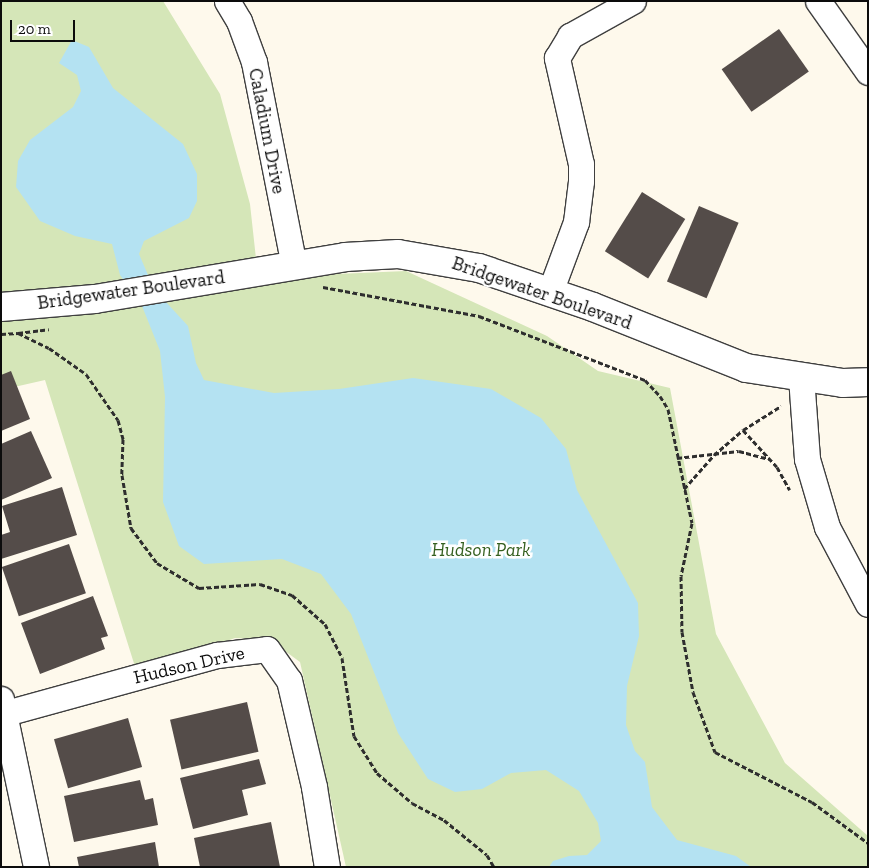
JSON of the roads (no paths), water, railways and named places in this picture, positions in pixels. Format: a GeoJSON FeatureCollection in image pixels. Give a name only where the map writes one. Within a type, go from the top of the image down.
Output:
{"type":"FeatureCollection","features":[{"type":"Feature","properties":{"kind":"street","name":"Caladium Drive"},"geometry":{"type":"LineString","coordinates":[[227,1],[239,21],[254,62],[294,265]]}},
{"type":"Feature","properties":{"kind":"street"},"geometry":{"type":"LineString","coordinates":[[550,292],[576,222],[581,180],[581,164],[557,58],[570,36],[633,1]]}},
{"type":"Feature","properties":{"kind":"street"},"geometry":{"type":"LineString","coordinates":[[818,1],[868,72]]}},
{"type":"Feature","properties":{"kind":"street","name":"Bridgewater Boulevard"},"geometry":{"type":"LineString","coordinates":[[1,307],[95,299],[210,278],[345,257],[398,254],[479,268],[550,292],[802,389],[843,383],[868,382]]}},
{"type":"Feature","properties":{"kind":"street"},"geometry":{"type":"LineString","coordinates":[[802,389],[807,459],[827,527],[868,604]]}},
{"type":"Feature","properties":{"kind":"street","name":"Hudson Drive"},"geometry":{"type":"LineString","coordinates":[[4,706],[217,655],[267,649],[289,680],[314,787],[327,867]]}},
{"type":"Feature","properties":{"kind":"street"},"geometry":{"type":"LineString","coordinates":[[4,706],[36,867]]}},
{"type":"Feature","properties":{"kind":"water"},"geometry":{"type":"Polygon","coordinates":[[[72,40],[89,47],[113,88],[183,144],[197,174],[197,201],[189,218],[144,241],[139,254],[154,289],[188,326],[196,363],[204,380],[274,393],[339,389],[413,378],[491,389],[541,418],[566,449],[577,490],[638,603],[639,636],[627,686],[626,725],[635,751],[645,762],[652,807],[677,840],[736,856],[751,867],[549,867],[553,861],[569,856],[587,855],[601,841],[598,823],[579,791],[546,770],[511,773],[482,789],[455,792],[428,779],[398,733],[351,614],[321,574],[282,559],[204,564],[179,546],[163,502],[165,397],[160,351],[142,306],[120,275],[112,244],[75,236],[40,221],[16,187],[18,161],[30,140],[73,107],[81,91],[77,75],[59,63],[72,40]]]}},
{"type":"Feature","properties":{"kind":"park label","name":"Hudson Park"},"geometry":{"type":"Point","coordinates":[481,550]}}]}
